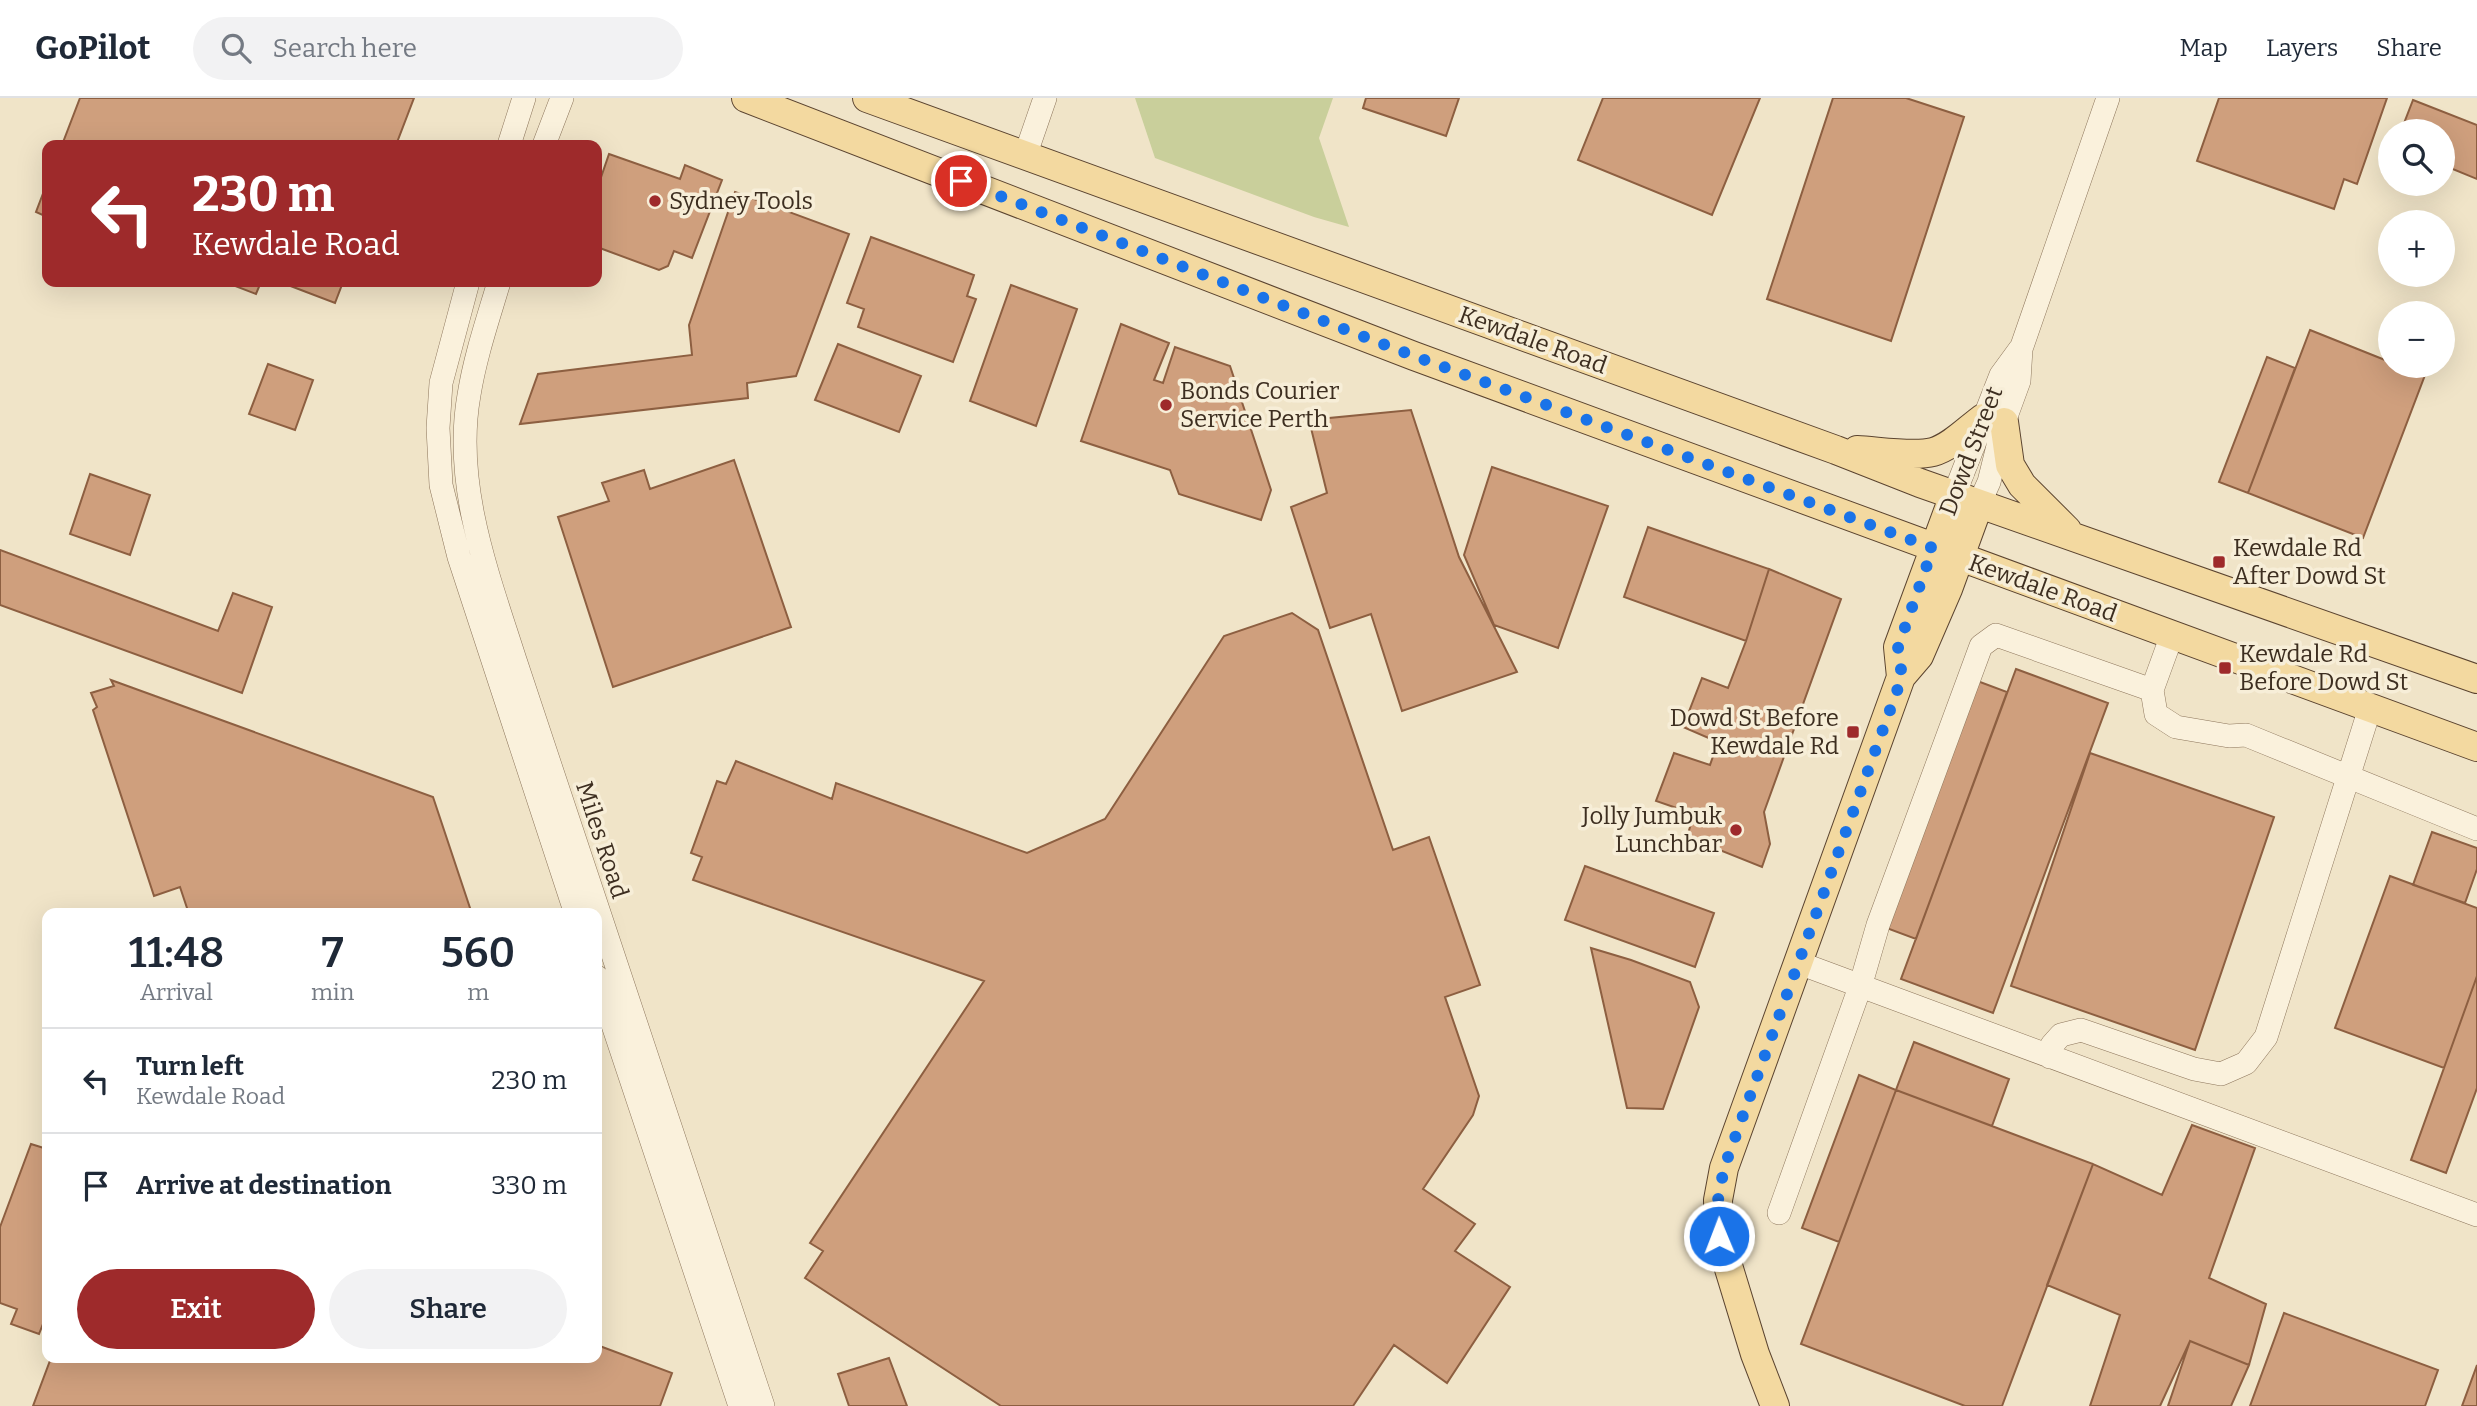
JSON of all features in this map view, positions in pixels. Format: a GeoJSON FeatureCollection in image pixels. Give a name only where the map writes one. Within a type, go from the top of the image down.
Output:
{"type":"FeatureCollection","features":[{"type":"Feature","properties":{"kind":"main road","name":"Kewdale Road"},"geometry":{"type":"LineString","coordinates":[[746,98],[1427,361],[2477,747]]}},
{"type":"Feature","properties":{"kind":"main road","name":"Kewdale Road"},"geometry":{"type":"LineString","coordinates":[[867,98],[1967,500],[2477,679]]}},
{"type":"Feature","properties":{"kind":"main road"},"geometry":{"type":"LineString","coordinates":[[1009,200],[1024,156]]}},
{"type":"Feature","properties":{"kind":"main road"},"geometry":{"type":"LineString","coordinates":[[1836,450],[1933,452],[1993,420],[2010,465],[2022,485],[2076,538]]}},
{"type":"Feature","properties":{"kind":"main road","name":"Dowd Street"},"geometry":{"type":"LineString","coordinates":[[1902,677],[1898,647],[1933,548],[1967,500]]}},
{"type":"Feature","properties":{"kind":"main road","name":"Dowd Street"},"geometry":{"type":"LineString","coordinates":[[1775,1406],[1755,1354],[1719,1236],[1718,1200],[1724,1168],[1902,677],[1919,656],[1959,558],[1967,500]]}},
{"type":"Feature","properties":{"kind":"street"},"geometry":{"type":"LineString","coordinates":[[511,140],[524,98]]}},
{"type":"Feature","properties":{"kind":"street"},"geometry":{"type":"LineString","coordinates":[[546,140],[562,98]]}},
{"type":"Feature","properties":{"kind":"street"},"geometry":{"type":"LineString","coordinates":[[1024,156],[1045,98]]}},
{"type":"Feature","properties":{"kind":"street","name":"Dowd Street"},"geometry":{"type":"LineString","coordinates":[[1967,500],[1989,482],[1993,420],[2019,381],[2021,349],[2108,98]]}},
{"type":"Feature","properties":{"kind":"street","name":"Miles Road"},"geometry":{"type":"LineString","coordinates":[[467,287],[441,383],[438,429],[441,485],[459,557],[574,908]]}},
{"type":"Feature","properties":{"kind":"street","name":"Miles Road"},"geometry":{"type":"LineString","coordinates":[[498,287],[468,396],[465,441],[468,497],[486,570],[597,908]]}},
{"type":"Feature","properties":{"kind":"street"},"geometry":{"type":"LineString","coordinates":[[1779,1213],[1860,987],[1878,925],[1982,646],[1996,635],[2152,690]]}},
{"type":"Feature","properties":{"kind":"street"},"geometry":{"type":"LineString","coordinates":[[2172,635],[2152,690],[2156,714],[2176,727],[2229,736],[2246,735],[2477,829]]}},
{"type":"Feature","properties":{"kind":"street"},"geometry":{"type":"LineString","coordinates":[[2050,1057],[2052,1045],[2061,1035],[2081,1030],[2194,1069],[2221,1074],[2246,1063],[2266,1037],[2370,708]]}},
{"type":"Feature","properties":{"kind":"street","name":"Miles Road"},"geometry":{"type":"LineString","coordinates":[[602,922],[763,1406]]}},
{"type":"Feature","properties":{"kind":"street"},"geometry":{"type":"LineString","coordinates":[[1799,963],[2477,1214]]}},
{"type":"Feature","properties":{"kind":"street"},"geometry":{"type":"LineString","coordinates":[[602,992],[740,1406]]}},
{"type":"Feature","properties":{"kind":"green space"},"geometry":{"type":"Polygon","coordinates":[[[1135,98],[1333,98],[1319,138],[1349,227],[1314,217],[1155,158],[1135,98]]]}},
{"type":"Feature","properties":{"kind":"building"},"geometry":{"type":"Polygon","coordinates":[[[80,98],[414,98],[398,140],[64,140],[80,98]]]}},
{"type":"Feature","properties":{"kind":"building"},"geometry":{"type":"Polygon","coordinates":[[[1366,98],[1459,98],[1446,136],[1363,108],[1366,98]]]}},
{"type":"Feature","properties":{"kind":"building"},"geometry":{"type":"Polygon","coordinates":[[[1603,98],[1760,98],[1712,215],[1578,160],[1603,98]]]}},
{"type":"Feature","properties":{"kind":"building"},"geometry":{"type":"Polygon","coordinates":[[[1833,98],[1906,98],[1964,117],[1891,341],[1767,299],[1833,98]]]}},
{"type":"Feature","properties":{"kind":"building"},"geometry":{"type":"Polygon","coordinates":[[[2219,98],[2387,98],[2357,184],[2344,179],[2334,209],[2197,161],[2219,98]]]}},
{"type":"Feature","properties":{"kind":"building"},"geometry":{"type":"Polygon","coordinates":[[[2413,100],[2477,125],[2477,179],[2455,170],[2455,119],[2406,119],[2413,100]]]}},
{"type":"Feature","properties":{"kind":"building"},"geometry":{"type":"Polygon","coordinates":[[[609,154],[680,179],[685,165],[722,180],[692,258],[674,251],[668,266],[659,270],[602,249],[602,174],[609,154]]]}},
{"type":"Feature","properties":{"kind":"building"},"geometry":{"type":"Polygon","coordinates":[[[735,192],[849,234],[796,376],[747,383],[748,398],[520,424],[538,374],[692,355],[689,325],[735,192]]]}},
{"type":"Feature","properties":{"kind":"building"},"geometry":{"type":"Polygon","coordinates":[[[42,196],[42,215],[36,212],[42,196]]]}},
{"type":"Feature","properties":{"kind":"building"},"geometry":{"type":"Polygon","coordinates":[[[871,237],[974,275],[967,296],[976,299],[953,362],[858,327],[864,309],[847,303],[871,237]]]}},
{"type":"Feature","properties":{"kind":"building"},"geometry":{"type":"Polygon","coordinates":[[[1011,285],[1077,309],[1036,426],[970,401],[1011,285]]]}},
{"type":"Feature","properties":{"kind":"building"},"geometry":{"type":"Polygon","coordinates":[[[238,287],[259,287],[256,294],[238,287]]]}},
{"type":"Feature","properties":{"kind":"building"},"geometry":{"type":"Polygon","coordinates":[[[293,287],[341,287],[335,303],[293,287]]]}},
{"type":"Feature","properties":{"kind":"building"},"geometry":{"type":"Polygon","coordinates":[[[1121,324],[1169,343],[1154,380],[1163,383],[1175,347],[1230,366],[1271,490],[1261,520],[1179,494],[1170,470],[1081,441],[1121,324]]]}},
{"type":"Feature","properties":{"kind":"building"},"geometry":{"type":"Polygon","coordinates":[[[2310,330],[2378,357],[2378,378],[2424,378],[2363,538],[2248,493],[2310,330]]]}},
{"type":"Feature","properties":{"kind":"building"},"geometry":{"type":"Polygon","coordinates":[[[838,344],[921,376],[899,432],[815,400],[838,344]]]}},
{"type":"Feature","properties":{"kind":"building"},"geometry":{"type":"Polygon","coordinates":[[[2267,357],[2295,368],[2248,493],[2219,482],[2267,357]]]}},
{"type":"Feature","properties":{"kind":"building"},"geometry":{"type":"Polygon","coordinates":[[[268,364],[313,380],[295,430],[249,414],[268,364]]]}},
{"type":"Feature","properties":{"kind":"building"},"geometry":{"type":"Polygon","coordinates":[[[1411,410],[1459,557],[1517,672],[1402,711],[1371,614],[1330,628],[1291,507],[1327,493],[1309,420],[1411,410]]]}},
{"type":"Feature","properties":{"kind":"building"},"geometry":{"type":"Polygon","coordinates":[[[734,460],[791,627],[613,687],[558,517],[609,501],[602,483],[644,470],[650,489],[734,460]]]}},
{"type":"Feature","properties":{"kind":"building"},"geometry":{"type":"Polygon","coordinates":[[[1492,467],[1608,506],[1558,648],[1494,625],[1464,555],[1492,467]]]}},
{"type":"Feature","properties":{"kind":"building"},"geometry":{"type":"Polygon","coordinates":[[[90,474],[150,495],[130,555],[70,534],[90,474]]]}},
{"type":"Feature","properties":{"kind":"building"},"geometry":{"type":"Polygon","coordinates":[[[1648,527],[1769,569],[1746,641],[1624,597],[1648,527]]]}},
{"type":"Feature","properties":{"kind":"building"},"geometry":{"type":"Polygon","coordinates":[[[0,550],[218,631],[233,593],[272,607],[242,693],[0,605],[0,550]]]}},
{"type":"Feature","properties":{"kind":"building"},"geometry":{"type":"Polygon","coordinates":[[[1769,569],[1841,599],[1764,812],[1770,844],[1762,867],[1687,837],[1694,814],[1656,801],[1674,753],[1710,765],[1718,742],[1683,727],[1702,678],[1728,688],[1769,569]]]}},
{"type":"Feature","properties":{"kind":"building"},"geometry":{"type":"Polygon","coordinates":[[[1292,613],[1318,630],[1393,850],[1429,837],[1480,985],[1445,997],[1479,1096],[1473,1115],[1423,1189],[1475,1224],[1455,1251],[1510,1287],[1447,1383],[1394,1345],[1353,1406],[1001,1406],[805,1278],[823,1251],[810,1243],[984,981],[693,880],[702,857],[691,853],[717,781],[726,784],[736,761],[832,799],[836,783],[1027,853],[1105,819],[1224,636],[1292,613]]]}},
{"type":"Feature","properties":{"kind":"building"},"geometry":{"type":"Polygon","coordinates":[[[2016,669],[2108,703],[1993,1013],[1901,979],[2016,669]]]}},
{"type":"Feature","properties":{"kind":"building"},"geometry":{"type":"Polygon","coordinates":[[[1972,679],[2007,692],[1916,939],[1881,926],[1972,679]]]}},
{"type":"Feature","properties":{"kind":"building"},"geometry":{"type":"Polygon","coordinates":[[[111,680],[433,797],[470,908],[187,908],[180,887],[154,896],[93,710],[97,707],[91,693],[114,686],[111,680]]]}},
{"type":"Feature","properties":{"kind":"building"},"geometry":{"type":"Polygon","coordinates":[[[2090,753],[2274,817],[2195,1050],[2011,986],[2090,753]]]}},
{"type":"Feature","properties":{"kind":"building"},"geometry":{"type":"Polygon","coordinates":[[[2432,832],[2477,848],[2477,869],[2465,903],[2413,885],[2432,832]]]}},
{"type":"Feature","properties":{"kind":"building"},"geometry":{"type":"Polygon","coordinates":[[[1585,866],[1714,913],[1695,967],[1565,920],[1585,866]]]}},
{"type":"Feature","properties":{"kind":"building"},"geometry":{"type":"Polygon","coordinates":[[[2390,876],[2477,908],[2477,976],[2444,1068],[2335,1028],[2390,876]]]}},
{"type":"Feature","properties":{"kind":"building"},"geometry":{"type":"Polygon","coordinates":[[[1591,948],[1690,982],[1699,1007],[1663,1109],[1627,1108],[1591,948]]]}},
{"type":"Feature","properties":{"kind":"building"},"geometry":{"type":"Polygon","coordinates":[[[2477,976],[2477,1088],[2446,1173],[2411,1160],[2477,976]]]}},
{"type":"Feature","properties":{"kind":"building"},"geometry":{"type":"Polygon","coordinates":[[[1914,1042],[2009,1079],[1992,1126],[1896,1090],[1914,1042]]]}},
{"type":"Feature","properties":{"kind":"building"},"geometry":{"type":"Polygon","coordinates":[[[1859,1075],[1896,1090],[1839,1242],[1802,1228],[1859,1075]]]}},
{"type":"Feature","properties":{"kind":"building"},"geometry":{"type":"Polygon","coordinates":[[[1896,1090],[2093,1164],[2002,1406],[1965,1406],[1801,1344],[1896,1090]]]}},
{"type":"Feature","properties":{"kind":"building"},"geometry":{"type":"Polygon","coordinates":[[[2192,1125],[2255,1148],[2209,1278],[2266,1304],[2249,1365],[2190,1341],[2160,1406],[2090,1406],[2120,1315],[2047,1285],[2093,1164],[2162,1195],[2192,1125]]]}},
{"type":"Feature","properties":{"kind":"building"},"geometry":{"type":"Polygon","coordinates":[[[31,1144],[42,1147],[42,1326],[39,1334],[11,1324],[17,1309],[0,1303],[0,1227],[31,1144]]]}},
{"type":"Feature","properties":{"kind":"building"},"geometry":{"type":"Polygon","coordinates":[[[2284,1313],[2438,1370],[2425,1406],[2250,1406],[2284,1313]]]}},
{"type":"Feature","properties":{"kind":"building"},"geometry":{"type":"Polygon","coordinates":[[[2190,1341],[2249,1365],[2231,1406],[2168,1406],[2190,1341]]]}},
{"type":"Feature","properties":{"kind":"building"},"geometry":{"type":"Polygon","coordinates":[[[602,1347],[672,1373],[660,1406],[33,1406],[49,1363],[602,1363],[602,1347]]]}},
{"type":"Feature","properties":{"kind":"building"},"geometry":{"type":"Polygon","coordinates":[[[889,1358],[907,1406],[849,1406],[838,1374],[889,1358]]]}},
{"type":"Feature","properties":{"kind":"building"},"geometry":{"type":"Polygon","coordinates":[[[2477,1365],[2477,1406],[2462,1406],[2477,1365]]]}},
{"type":"Feature","properties":{"kind":"place","name":"Sydney Tools"},"geometry":{"type":"Point","coordinates":[655,201]}},
{"type":"Feature","properties":{"kind":"place","name":"Bonds Courier Service Perth"},"geometry":{"type":"Point","coordinates":[1166,405]}},
{"type":"Feature","properties":{"kind":"place","name":"Kewdale Rd After Dowd St"},"geometry":{"type":"Point","coordinates":[2219,562]}},
{"type":"Feature","properties":{"kind":"place","name":"Kewdale Rd Before Dowd St"},"geometry":{"type":"Point","coordinates":[2225,668]}},
{"type":"Feature","properties":{"kind":"place","name":"Dowd St Before Kewdale Rd"},"geometry":{"type":"Point","coordinates":[1853,732]}},
{"type":"Feature","properties":{"kind":"place","name":"Jolly Jumbuk Lunchbar"},"geometry":{"type":"Point","coordinates":[1736,830]}},
{"type":"Feature","properties":{"kind":"route"},"geometry":{"type":"LineString","coordinates":[[961,181],[1414,356],[1933,548],[1898,647],[1902,677],[1724,1168],[1718,1200],[1719,1236]]}}]}
